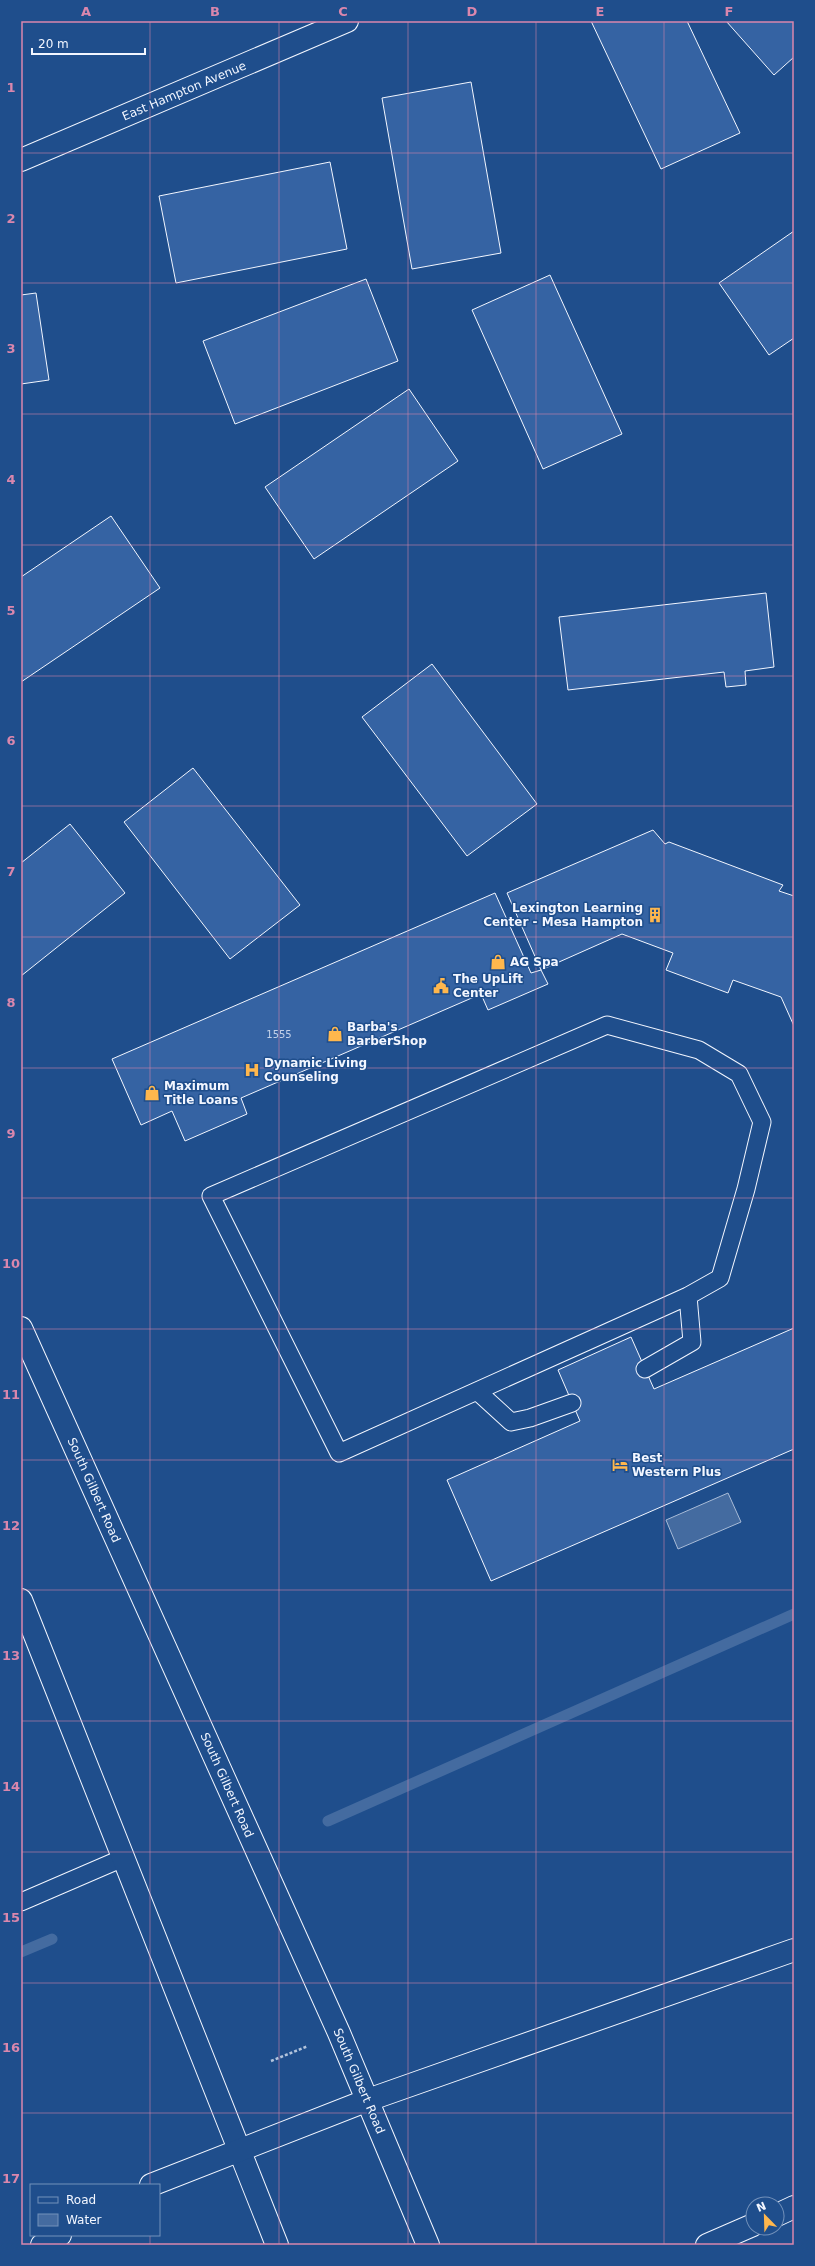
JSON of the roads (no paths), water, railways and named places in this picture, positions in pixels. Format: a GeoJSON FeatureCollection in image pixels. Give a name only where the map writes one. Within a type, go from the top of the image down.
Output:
{"type":"FeatureCollection","features":[{"type":"Feature","properties":{"kind":"main road","name":"East Hampton Avenue"},"geometry":{"type":"LineString","coordinates":[[21,160],[347,21]]}},
{"type":"Feature","properties":{"kind":"main road","name":"South Gilbert Road"},"geometry":{"type":"LineString","coordinates":[[21,1328],[368,2100],[428,2245]]}},
{"type":"Feature","properties":{"kind":"main road"},"geometry":{"type":"LineString","coordinates":[[21,1600],[277,2245]]}},
{"type":"Feature","properties":{"kind":"main road"},"geometry":{"type":"LineString","coordinates":[[153,2184],[161,2179],[239,2151],[368,2100],[794,1950]]}},
{"type":"Feature","properties":{"kind":"main road"},"geometry":{"type":"LineString","coordinates":[[707,2245],[745,2228]]}},
{"type":"Feature","properties":{"kind":"main road"},"geometry":{"type":"LineString","coordinates":[[42,2245],[58,2236]]}},
{"type":"Feature","properties":{"kind":"lane"},"geometry":{"type":"LineString","coordinates":[[607,1025],[699,1050],[739,1074],[762,1122],[746,1189],[720,1278],[688,1296],[339,1453],[211,1196],[607,1025]]}},
{"type":"Feature","properties":{"kind":"lane"},"geometry":{"type":"LineString","coordinates":[[645,1369],[692,1342],[688,1296]]}},
{"type":"Feature","properties":{"kind":"lane"},"geometry":{"type":"LineString","coordinates":[[477,1391],[511,1422],[530,1418],[572,1403]]}},
{"type":"Feature","properties":{"kind":"lane"},"geometry":{"type":"LineString","coordinates":[[21,1902],[123,1858]]}},
{"type":"Feature","properties":{"kind":"water"},"geometry":{"type":"Polygon","coordinates":[[[728,1493],[741,1522],[678,1549],[666,1520],[728,1493]]]}},
{"type":"Feature","properties":{"kind":"waterway"},"geometry":{"type":"LineString","coordinates":[[328,1821],[794,1614]]}},
{"type":"Feature","properties":{"kind":"waterway"},"geometry":{"type":"LineString","coordinates":[[21,1952],[52,1939]]}},
{"type":"Feature","properties":{"kind":"place","name":"Lexington Learning Center - Mesa Hampton"},"geometry":{"type":"Point","coordinates":[655,915]}},
{"type":"Feature","properties":{"kind":"place","name":"AG Spa"},"geometry":{"type":"Point","coordinates":[498,962]}},
{"type":"Feature","properties":{"kind":"place","name":"The UpLift Center"},"geometry":{"type":"Point","coordinates":[441,986]}},
{"type":"Feature","properties":{"kind":"place","name":"Barba's BarberShop"},"geometry":{"type":"Point","coordinates":[335,1034]}},
{"type":"Feature","properties":{"kind":"place","name":"Dynamic Living Counseling"},"geometry":{"type":"Point","coordinates":[252,1070]}},
{"type":"Feature","properties":{"kind":"place","name":"Maximum Title Loans"},"geometry":{"type":"Point","coordinates":[152,1093]}},
{"type":"Feature","properties":{"kind":"place","name":"Best Western Plus"},"geometry":{"type":"Point","coordinates":[620,1465]}}]}
